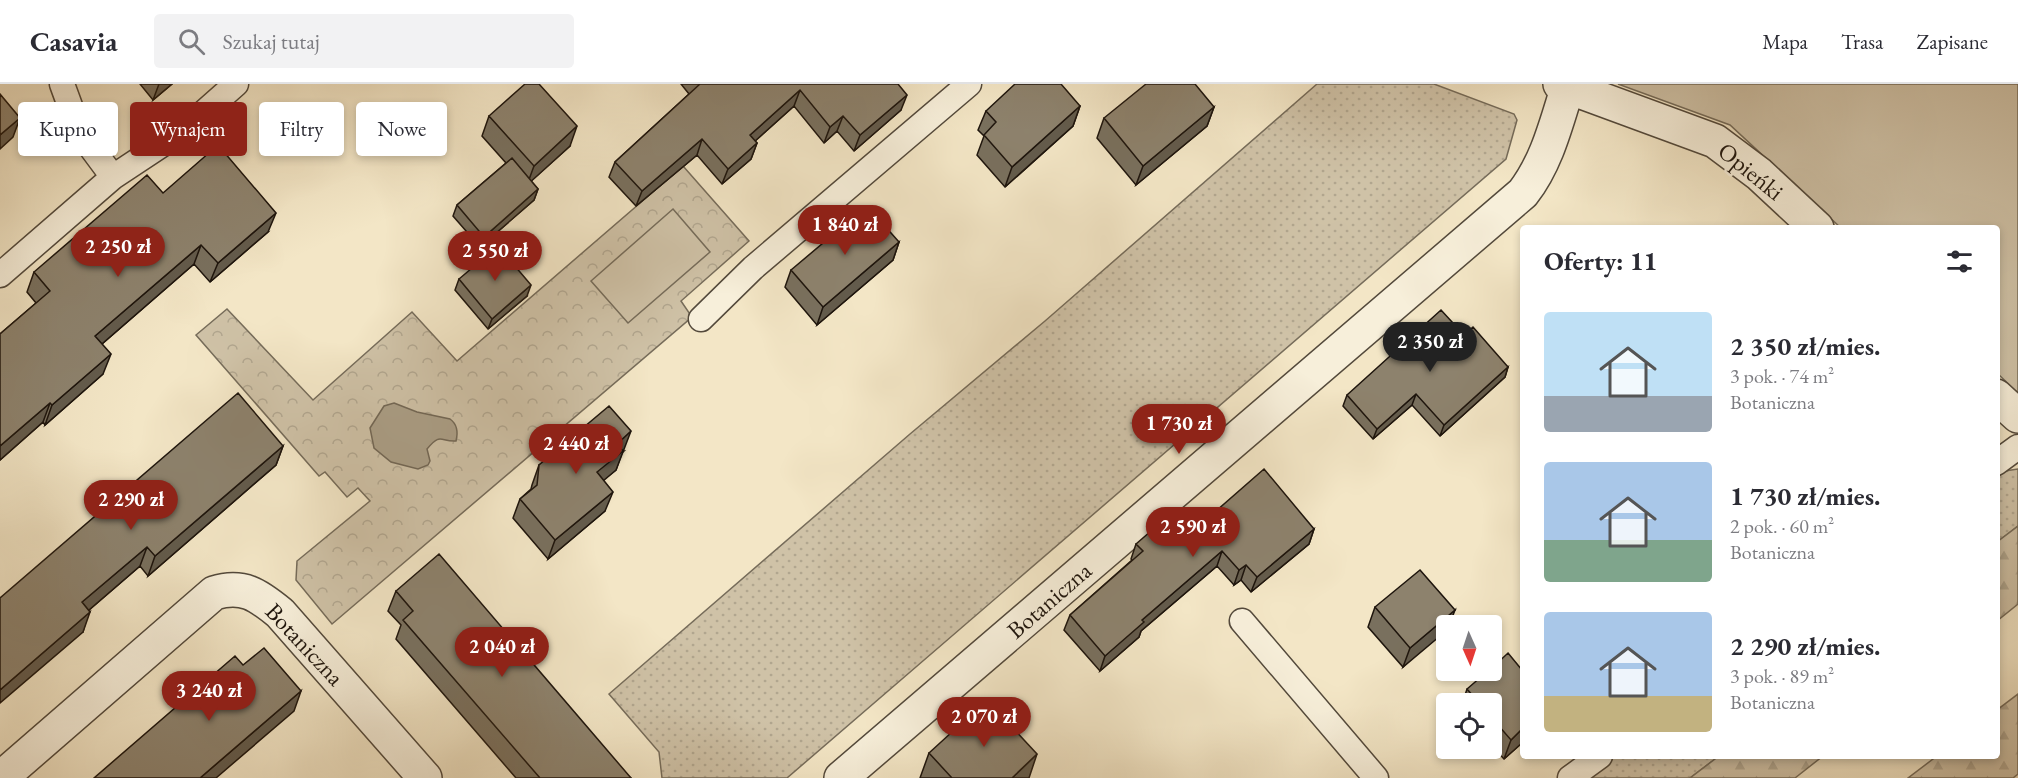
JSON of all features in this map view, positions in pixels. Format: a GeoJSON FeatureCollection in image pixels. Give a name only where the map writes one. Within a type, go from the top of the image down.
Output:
{"type":"FeatureCollection","features":[{"type":"Feature","properties":{"kind":"street","name":"Opieńki"},"geometry":{"type":"LineString","coordinates":[[1564,85],[1715,141],[1759,174],[1814,225]]}},
{"type":"Feature","properties":{"kind":"street","name":"Botaniczna"},"geometry":{"type":"LineString","coordinates":[[841,778],[1523,193],[1539,171],[1547,153],[1564,85]]}},
{"type":"Feature","properties":{"kind":"street"},"geometry":{"type":"LineString","coordinates":[[2000,400],[2018,416]]}},
{"type":"Feature","properties":{"kind":"street","name":"Botaniczna"},"geometry":{"type":"LineString","coordinates":[[1,778],[214,593],[237,589],[261,598],[280,614],[425,778]]}},
{"type":"Feature","properties":{"kind":"lane"},"geometry":{"type":"LineString","coordinates":[[62,84],[77,124],[113,177]]}},
{"type":"Feature","properties":{"kind":"lane"},"geometry":{"type":"LineString","coordinates":[[0,275],[113,177],[184,130],[236,84]]}},
{"type":"Feature","properties":{"kind":"lane"},"geometry":{"type":"LineString","coordinates":[[701,319],[753,268],[969,84]]}},
{"type":"Feature","properties":{"kind":"lane"},"geometry":{"type":"LineString","coordinates":[[2000,460],[2018,447]]}},
{"type":"Feature","properties":{"kind":"lane"},"geometry":{"type":"LineString","coordinates":[[1242,621],[1376,778]]}},
{"type":"Feature","properties":{"kind":"lane"},"geometry":{"type":"LineString","coordinates":[[1570,778],[1596,759]]}},
{"type":"Feature","properties":{"kind":"green space"},"geometry":{"type":"Polygon","coordinates":[[[1317,84],[1434,84],[1514,114],[1517,120],[1506,159],[787,778],[662,778],[659,752],[609,694],[910,434],[1045,321],[1317,84]]]}},
{"type":"Feature","properties":{"kind":"green space"},"geometry":{"type":"Polygon","coordinates":[[[1618,84],[2018,84],[2018,393],[2000,376],[2000,225],[1838,225],[1730,125],[1618,84]]]}},
{"type":"Feature","properties":{"kind":"green space"},"geometry":{"type":"Polygon","coordinates":[[[683,166],[749,241],[681,301],[692,317],[332,624],[296,580],[297,561],[370,501],[358,488],[347,497],[325,472],[319,476],[196,335],[227,309],[313,400],[412,312],[457,361],[683,166]]]}},
{"type":"Feature","properties":{"kind":"green space"},"geometry":{"type":"Polygon","coordinates":[[[673,209],[710,252],[628,323],[591,281],[673,209]]]}},
{"type":"Feature","properties":{"kind":"green space"},"geometry":{"type":"Polygon","coordinates":[[[2018,469],[2018,526],[2000,540],[2000,475],[2005,471],[2018,469]]]}},
{"type":"Feature","properties":{"kind":"green space"},"geometry":{"type":"Polygon","coordinates":[[[2018,526],[2018,604],[2000,619],[2000,540],[2018,526]]]}},
{"type":"Feature","properties":{"kind":"green space"},"geometry":{"type":"Polygon","coordinates":[[[2018,694],[2018,774],[2013,778],[1908,778],[1933,759],[2000,759],[2000,708],[2018,694]]]}},
{"type":"Feature","properties":{"kind":"green space"},"geometry":{"type":"Polygon","coordinates":[[[1612,759],[1715,759],[1690,778],[1587,778],[1612,759]]]}},
{"type":"Feature","properties":{"kind":"green space"},"geometry":{"type":"Polygon","coordinates":[[[1715,759],[1819,759],[1795,778],[1690,778],[1715,759]]]}},
{"type":"Feature","properties":{"kind":"shaded area"},"geometry":{"type":"Polygon","coordinates":[[[394,403],[417,412],[450,419],[456,429],[456,441],[438,439],[435,441],[427,449],[430,461],[428,465],[418,469],[391,462],[374,448],[370,428],[384,406],[394,403]]]}},
{"type":"Feature","properties":{"kind":"building"},"geometry":{"type":"Polygon","coordinates":[[[525,84],[539,84],[577,126],[534,166],[489,116],[525,84]]]}},
{"type":"Feature","properties":{"kind":"building"},"geometry":{"type":"Polygon","coordinates":[[[700,84],[898,84],[907,95],[860,135],[843,116],[830,127],[800,90],[750,135],[757,143],[728,169],[702,139],[642,191],[615,162],[700,84]]]}},
{"type":"Feature","properties":{"kind":"building"},"geometry":{"type":"Polygon","coordinates":[[[1015,84],[1061,84],[1080,106],[1012,167],[984,135],[996,122],[986,111],[1015,84]]]}},
{"type":"Feature","properties":{"kind":"building"},"geometry":{"type":"Polygon","coordinates":[[[1146,84],[1195,84],[1214,107],[1143,166],[1104,118],[1146,84]]]}},
{"type":"Feature","properties":{"kind":"building"},"geometry":{"type":"Polygon","coordinates":[[[0,94],[18,116],[18,120],[0,135],[0,94]]]}},
{"type":"Feature","properties":{"kind":"building"},"geometry":{"type":"Polygon","coordinates":[[[205,156],[227,156],[276,213],[218,263],[201,245],[95,336],[111,354],[0,446],[0,334],[50,291],[34,272],[147,175],[163,193],[205,156]]]}},
{"type":"Feature","properties":{"kind":"building"},"geometry":{"type":"Polygon","coordinates":[[[512,158],[538,189],[484,237],[457,205],[512,158]]]}},
{"type":"Feature","properties":{"kind":"building"},"geometry":{"type":"Polygon","coordinates":[[[867,206],[899,242],[823,307],[791,270],[867,206]]]}},
{"type":"Feature","properties":{"kind":"building"},"geometry":{"type":"Polygon","coordinates":[[[498,246],[531,285],[492,319],[459,279],[498,246]]]}},
{"type":"Feature","properties":{"kind":"building"},"geometry":{"type":"Polygon","coordinates":[[[1441,310],[1464,335],[1473,327],[1508,367],[1444,425],[1416,394],[1377,429],[1347,395],[1441,310]]]}},
{"type":"Feature","properties":{"kind":"building"},"geometry":{"type":"Polygon","coordinates":[[[238,393],[283,446],[155,556],[147,547],[82,602],[90,612],[0,690],[0,598],[238,393]]]}},
{"type":"Feature","properties":{"kind":"building"},"geometry":{"type":"Polygon","coordinates":[[[609,406],[631,431],[617,444],[623,451],[597,472],[613,492],[555,540],[520,499],[537,485],[539,465],[609,406]]]}},
{"type":"Feature","properties":{"kind":"building"},"geometry":{"type":"Polygon","coordinates":[[[1264,469],[1314,529],[1257,577],[1246,565],[1239,570],[1222,551],[1142,620],[1144,622],[1105,656],[1070,615],[1143,551],[1136,544],[1166,518],[1184,539],[1264,469]]]}},
{"type":"Feature","properties":{"kind":"building"},"geometry":{"type":"Polygon","coordinates":[[[439,554],[631,778],[540,778],[403,620],[413,611],[396,591],[439,554]]]}},
{"type":"Feature","properties":{"kind":"building"},"geometry":{"type":"Polygon","coordinates":[[[1420,570],[1455,610],[1449,615],[1436,615],[1436,626],[1410,648],[1375,607],[1420,570]]]}},
{"type":"Feature","properties":{"kind":"building"},"geometry":{"type":"Polygon","coordinates":[[[264,648],[301,691],[200,778],[94,778],[235,656],[243,665],[264,648]]]}},
{"type":"Feature","properties":{"kind":"building"},"geometry":{"type":"Polygon","coordinates":[[[1508,653],[1520,668],[1520,731],[1511,740],[1502,730],[1502,693],[1470,693],[1467,689],[1476,681],[1502,681],[1502,659],[1508,653]]]}},
{"type":"Feature","properties":{"kind":"building"},"geometry":{"type":"Polygon","coordinates":[[[987,700],[1037,754],[1012,778],[952,778],[929,753],[987,700]]]}}]}
